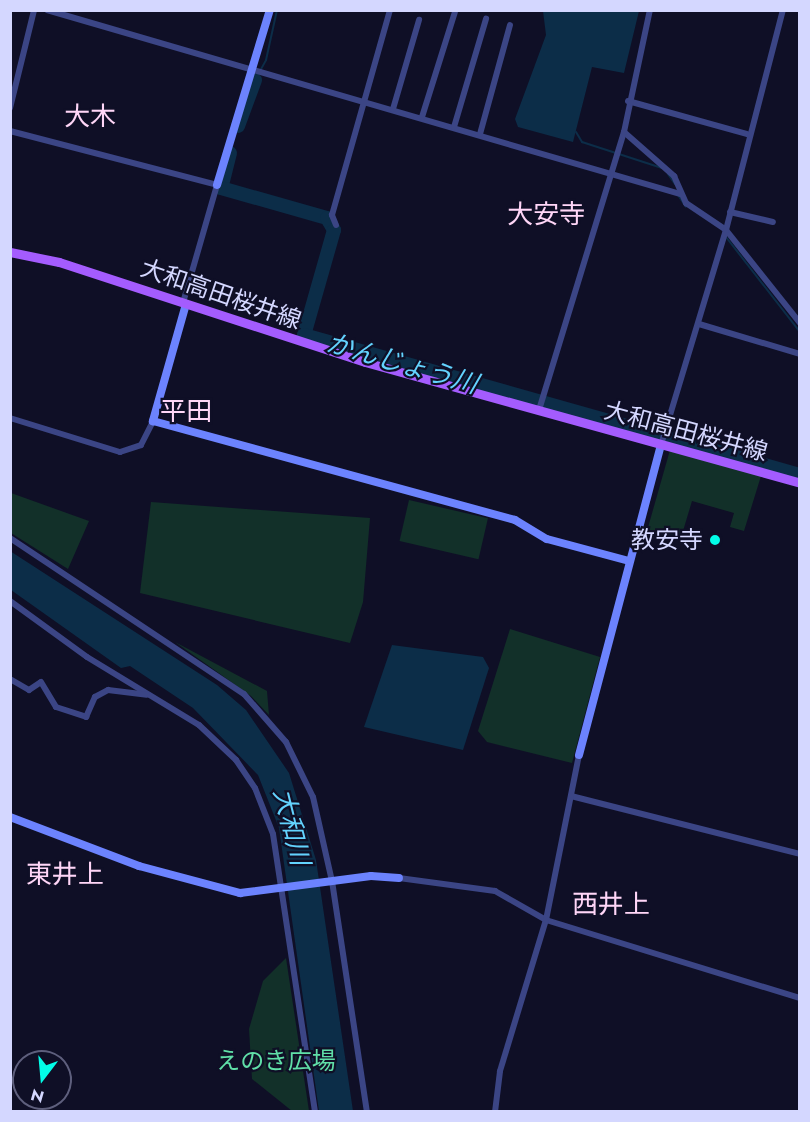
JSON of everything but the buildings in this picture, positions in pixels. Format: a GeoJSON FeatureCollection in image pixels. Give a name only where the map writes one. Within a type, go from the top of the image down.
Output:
{"type":"FeatureCollection","features":[{"type":"Feature","properties":{"kind":"main road","name":"大和高田桜井線"},"geometry":{"type":"LineString","coordinates":[[10,252],[185,303],[365,362],[540,406],[799,480]]}},
{"type":"Feature","properties":{"kind":"street"},"geometry":{"type":"LineString","coordinates":[[10,108],[34,10]]}},
{"type":"Feature","properties":{"kind":"street"},"geometry":{"type":"LineString","coordinates":[[47,10],[611,170],[680,194],[726,230],[800,323]]}},
{"type":"Feature","properties":{"kind":"street"},"geometry":{"type":"LineString","coordinates":[[10,418],[120,452],[141,445],[153,422],[217,185],[270,10]]}},
{"type":"Feature","properties":{"kind":"street"},"geometry":{"type":"LineString","coordinates":[[336,225],[332,215],[390,10]]}},
{"type":"Feature","properties":{"kind":"street"},"geometry":{"type":"LineString","coordinates":[[540,406],[624,132],[628,101],[650,10]]}},
{"type":"Feature","properties":{"kind":"street"},"geometry":{"type":"LineString","coordinates":[[495,1112],[500,1071],[546,920],[579,755],[629,561],[662,441],[726,230],[747,134],[783,10]]}},
{"type":"Feature","properties":{"kind":"street"},"geometry":{"type":"LineString","coordinates":[[422,117],[455,12]]}},
{"type":"Feature","properties":{"kind":"street"},"geometry":{"type":"LineString","coordinates":[[454,127],[486,19]]}},
{"type":"Feature","properties":{"kind":"street"},"geometry":{"type":"LineString","coordinates":[[393,109],[419,20]]}},
{"type":"Feature","properties":{"kind":"street"},"geometry":{"type":"LineString","coordinates":[[480,134],[510,26]]}},
{"type":"Feature","properties":{"kind":"street"},"geometry":{"type":"LineString","coordinates":[[628,101],[747,134]]}},
{"type":"Feature","properties":{"kind":"street"},"geometry":{"type":"LineString","coordinates":[[10,131],[217,185]]}},
{"type":"Feature","properties":{"kind":"street"},"geometry":{"type":"LineString","coordinates":[[624,132],[674,176],[680,194]]}},
{"type":"Feature","properties":{"kind":"street"},"geometry":{"type":"LineString","coordinates":[[730,212],[773,222]]}},
{"type":"Feature","properties":{"kind":"street"},"geometry":{"type":"LineString","coordinates":[[699,324],[800,354]]}},
{"type":"Feature","properties":{"kind":"street"},"geometry":{"type":"LineString","coordinates":[[153,422],[515,520],[547,539],[629,561]]}},
{"type":"Feature","properties":{"kind":"street"},"geometry":{"type":"LineString","coordinates":[[10,538],[260,709],[301,766],[330,881],[367,1112]]}},
{"type":"Feature","properties":{"kind":"street"},"geometry":{"type":"LineString","coordinates":[[10,601],[213,736],[255,788],[273,834],[315,1112]]}},
{"type":"Feature","properties":{"kind":"street"},"geometry":{"type":"LineString","coordinates":[[10,679],[29,690],[40,682],[56,707],[86,717],[95,698],[108,690],[153,696]]}},
{"type":"Feature","properties":{"kind":"street"},"geometry":{"type":"LineString","coordinates":[[571,796],[800,854]]}},
{"type":"Feature","properties":{"kind":"street"},"geometry":{"type":"LineString","coordinates":[[10,817],[147,868],[247,894],[330,881],[399,878],[495,891],[546,920],[800,998]]}},
{"type":"Feature","properties":{"kind":"green space"},"geometry":{"type":"Polygon","coordinates":[[[670,450],[761,476],[744,531],[730,527],[734,513],[692,501],[680,541],[647,531],[670,450]]]}},
{"type":"Feature","properties":{"kind":"green space"},"geometry":{"type":"Polygon","coordinates":[[[11,493],[89,521],[68,569],[11,533],[11,493]]]}},
{"type":"Feature","properties":{"kind":"green space"},"geometry":{"type":"Polygon","coordinates":[[[409,500],[488,518],[478,559],[400,541],[409,500]]]}},
{"type":"Feature","properties":{"kind":"green space"},"geometry":{"type":"Polygon","coordinates":[[[151,502],[370,518],[363,602],[350,643],[140,593],[151,502]]]}},
{"type":"Feature","properties":{"kind":"green space"},"geometry":{"type":"Polygon","coordinates":[[[510,629],[600,657],[572,763],[487,742],[478,731],[510,629]]]}},
{"type":"Feature","properties":{"kind":"green space"},"geometry":{"type":"Polygon","coordinates":[[[175,642],[267,691],[269,715],[251,696],[175,642]]]}},
{"type":"Feature","properties":{"kind":"green space","name":"えのき広場"},"geometry":{"type":"Polygon","coordinates":[[[286,958],[309,1111],[292,1111],[252,1079],[249,1029],[263,981],[286,958]]]}},
{"type":"Feature","properties":{"kind":"water"},"geometry":{"type":"Polygon","coordinates":[[[543,11],[639,11],[624,73],[592,67],[573,142],[518,127],[515,119],[546,35],[543,11]]]}},
{"type":"Feature","properties":{"kind":"water","name":"大和川"},"geometry":{"type":"Polygon","coordinates":[[[10,551],[217,685],[246,710],[289,773],[316,860],[353,1111],[319,1111],[279,828],[258,775],[193,708],[130,666],[121,668],[11,590],[10,551]]]}},
{"type":"Feature","properties":{"kind":"water"},"geometry":{"type":"Polygon","coordinates":[[[392,645],[483,657],[489,668],[463,750],[364,727],[392,645]]]}},
{"type":"Feature","properties":{"kind":"waterway","name":"かんじょう川"},"geometry":{"type":"LineString","coordinates":[[255,80],[266,60],[277,10]]}},
{"type":"Feature","properties":{"kind":"waterway","name":"かんじょう川"},"geometry":{"type":"LineString","coordinates":[[238,126],[255,80]]}},
{"type":"Feature","properties":{"kind":"waterway"},"geometry":{"type":"LineString","coordinates":[[576,132],[582,142],[662,168]]}},
{"type":"Feature","properties":{"kind":"waterway","name":"かんじょう川"},"geometry":{"type":"LineString","coordinates":[[230,153],[221,188],[327,218],[334,230],[304,335],[800,475]]}},
{"type":"Feature","properties":{"kind":"waterway"},"geometry":{"type":"LineString","coordinates":[[668,174],[675,184]]}},
{"type":"Feature","properties":{"kind":"waterway"},"geometry":{"type":"LineString","coordinates":[[678,195],[686,207]]}},
{"type":"Feature","properties":{"kind":"waterway"},"geometry":{"type":"LineString","coordinates":[[726,237],[800,332]]}},
{"type":"Feature","properties":{"kind":"place","name":"教安寺"},"geometry":{"type":"Point","coordinates":[715,540]}},
{"type":"Feature","properties":{"kind":"district","name":"大木"},"geometry":{"type":"Point","coordinates":[90,117]}},
{"type":"Feature","properties":{"kind":"district","name":"大安寺"},"geometry":{"type":"Point","coordinates":[546,215]}},
{"type":"Feature","properties":{"kind":"district","name":"平田"},"geometry":{"type":"Point","coordinates":[186,412]}},
{"type":"Feature","properties":{"kind":"district","name":"東井上"},"geometry":{"type":"Point","coordinates":[65,875]}},
{"type":"Feature","properties":{"kind":"district","name":"西井上"},"geometry":{"type":"Point","coordinates":[611,905]}}]}
